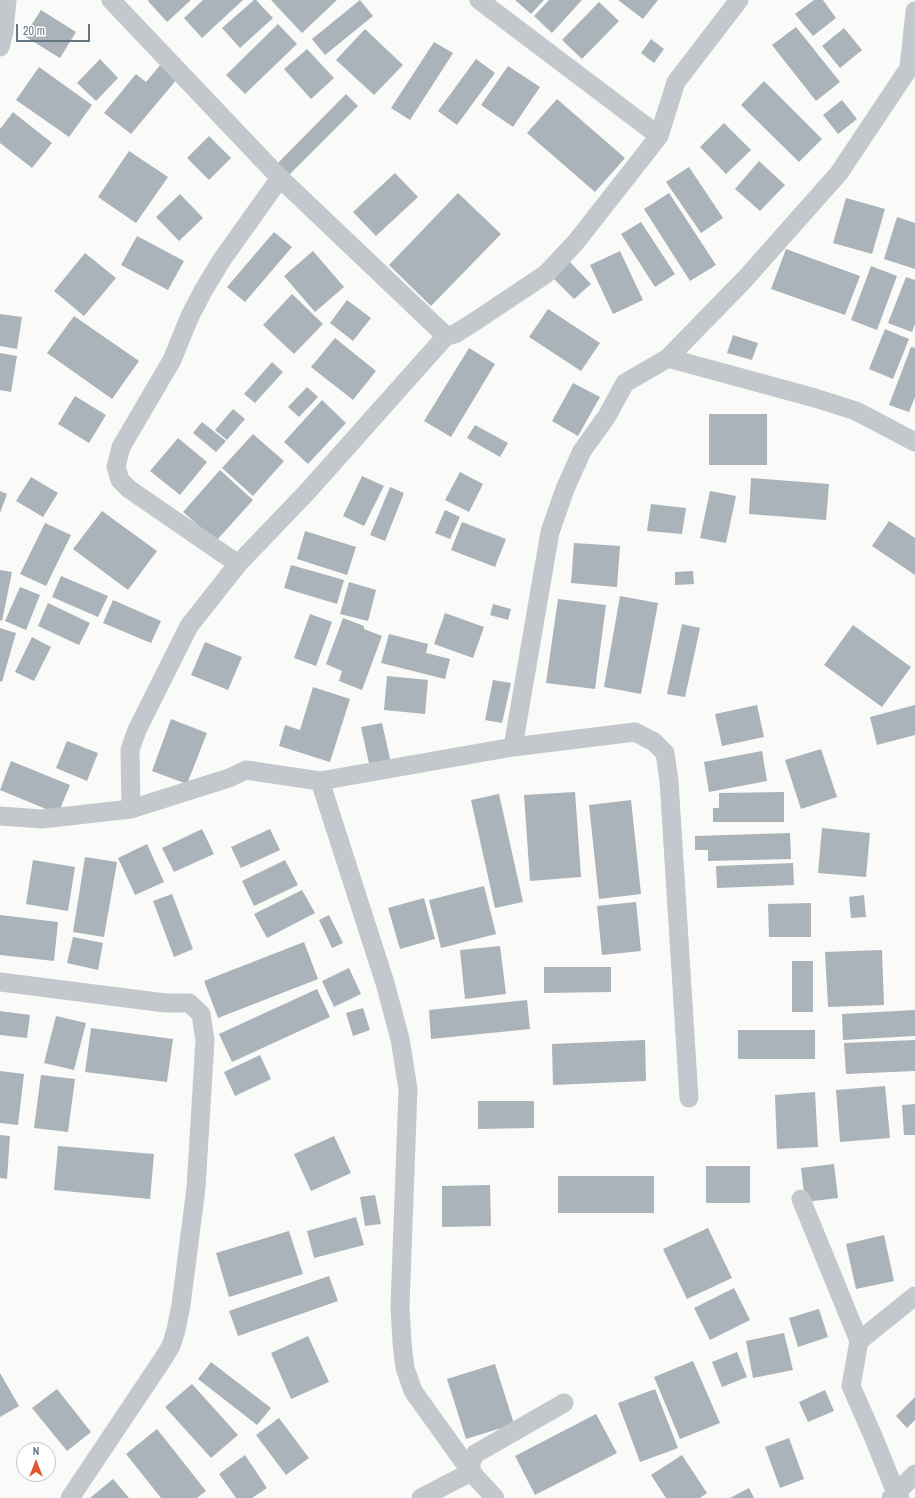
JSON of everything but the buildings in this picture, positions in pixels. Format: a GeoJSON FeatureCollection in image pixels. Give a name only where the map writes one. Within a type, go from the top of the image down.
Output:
{"type":"FeatureCollection","features":[{"type":"Feature","properties":{"kind":"street"},"geometry":{"type":"LineString","coordinates":[[0,47],[4,31],[7,0]]}},
{"type":"Feature","properties":{"kind":"street"},"geometry":{"type":"LineString","coordinates":[[111,0],[280,178],[446,336]]}},
{"type":"Feature","properties":{"kind":"street"},"geometry":{"type":"LineString","coordinates":[[479,0],[659,136]]}},
{"type":"Feature","properties":{"kind":"street"},"geometry":{"type":"LineString","coordinates":[[131,809],[130,750],[137,730],[189,626],[238,564],[306,492],[446,336],[456,334],[546,274],[576,242],[659,136],[676,82],[739,0]]}},
{"type":"Feature","properties":{"kind":"street"},"geometry":{"type":"LineString","coordinates":[[513,747],[550,532],[565,489],[582,451],[607,416],[625,383],[668,358],[745,279],[839,173],[912,69],[915,11]]}},
{"type":"Feature","properties":{"kind":"street"},"geometry":{"type":"LineString","coordinates":[[238,564],[129,490],[120,480],[116,467],[121,447],[172,360],[203,291],[221,261],[280,178]]}},
{"type":"Feature","properties":{"kind":"street"},"geometry":{"type":"LineString","coordinates":[[668,358],[816,398],[856,411],[915,442]]}},
{"type":"Feature","properties":{"kind":"street"},"geometry":{"type":"LineString","coordinates":[[0,816],[42,819],[131,809],[229,778],[246,770],[320,781],[513,747],[635,732],[654,742],[665,753],[669,781],[689,1098]]}},
{"type":"Feature","properties":{"kind":"street"},"geometry":{"type":"LineString","coordinates":[[320,781],[385,983],[400,1039],[407,1082],[408,1097],[400,1306],[405,1368],[413,1391],[471,1472],[495,1498]]}},
{"type":"Feature","properties":{"kind":"street"},"geometry":{"type":"LineString","coordinates":[[0,982],[165,1003],[189,1003],[201,1014],[205,1040],[196,1188],[181,1305],[176,1330],[171,1346],[161,1362],[70,1498]]}},
{"type":"Feature","properties":{"kind":"street"},"geometry":{"type":"LineString","coordinates":[[801,1199],[859,1341],[851,1386],[896,1496],[915,1474]]}},
{"type":"Feature","properties":{"kind":"street"},"geometry":{"type":"LineString","coordinates":[[859,1341],[915,1296]]}},
{"type":"Feature","properties":{"kind":"street"},"geometry":{"type":"LineString","coordinates":[[471,1472],[471,1462],[475,1454],[564,1403]]}},
{"type":"Feature","properties":{"kind":"street"},"geometry":{"type":"LineString","coordinates":[[421,1498],[471,1472]]}}]}
